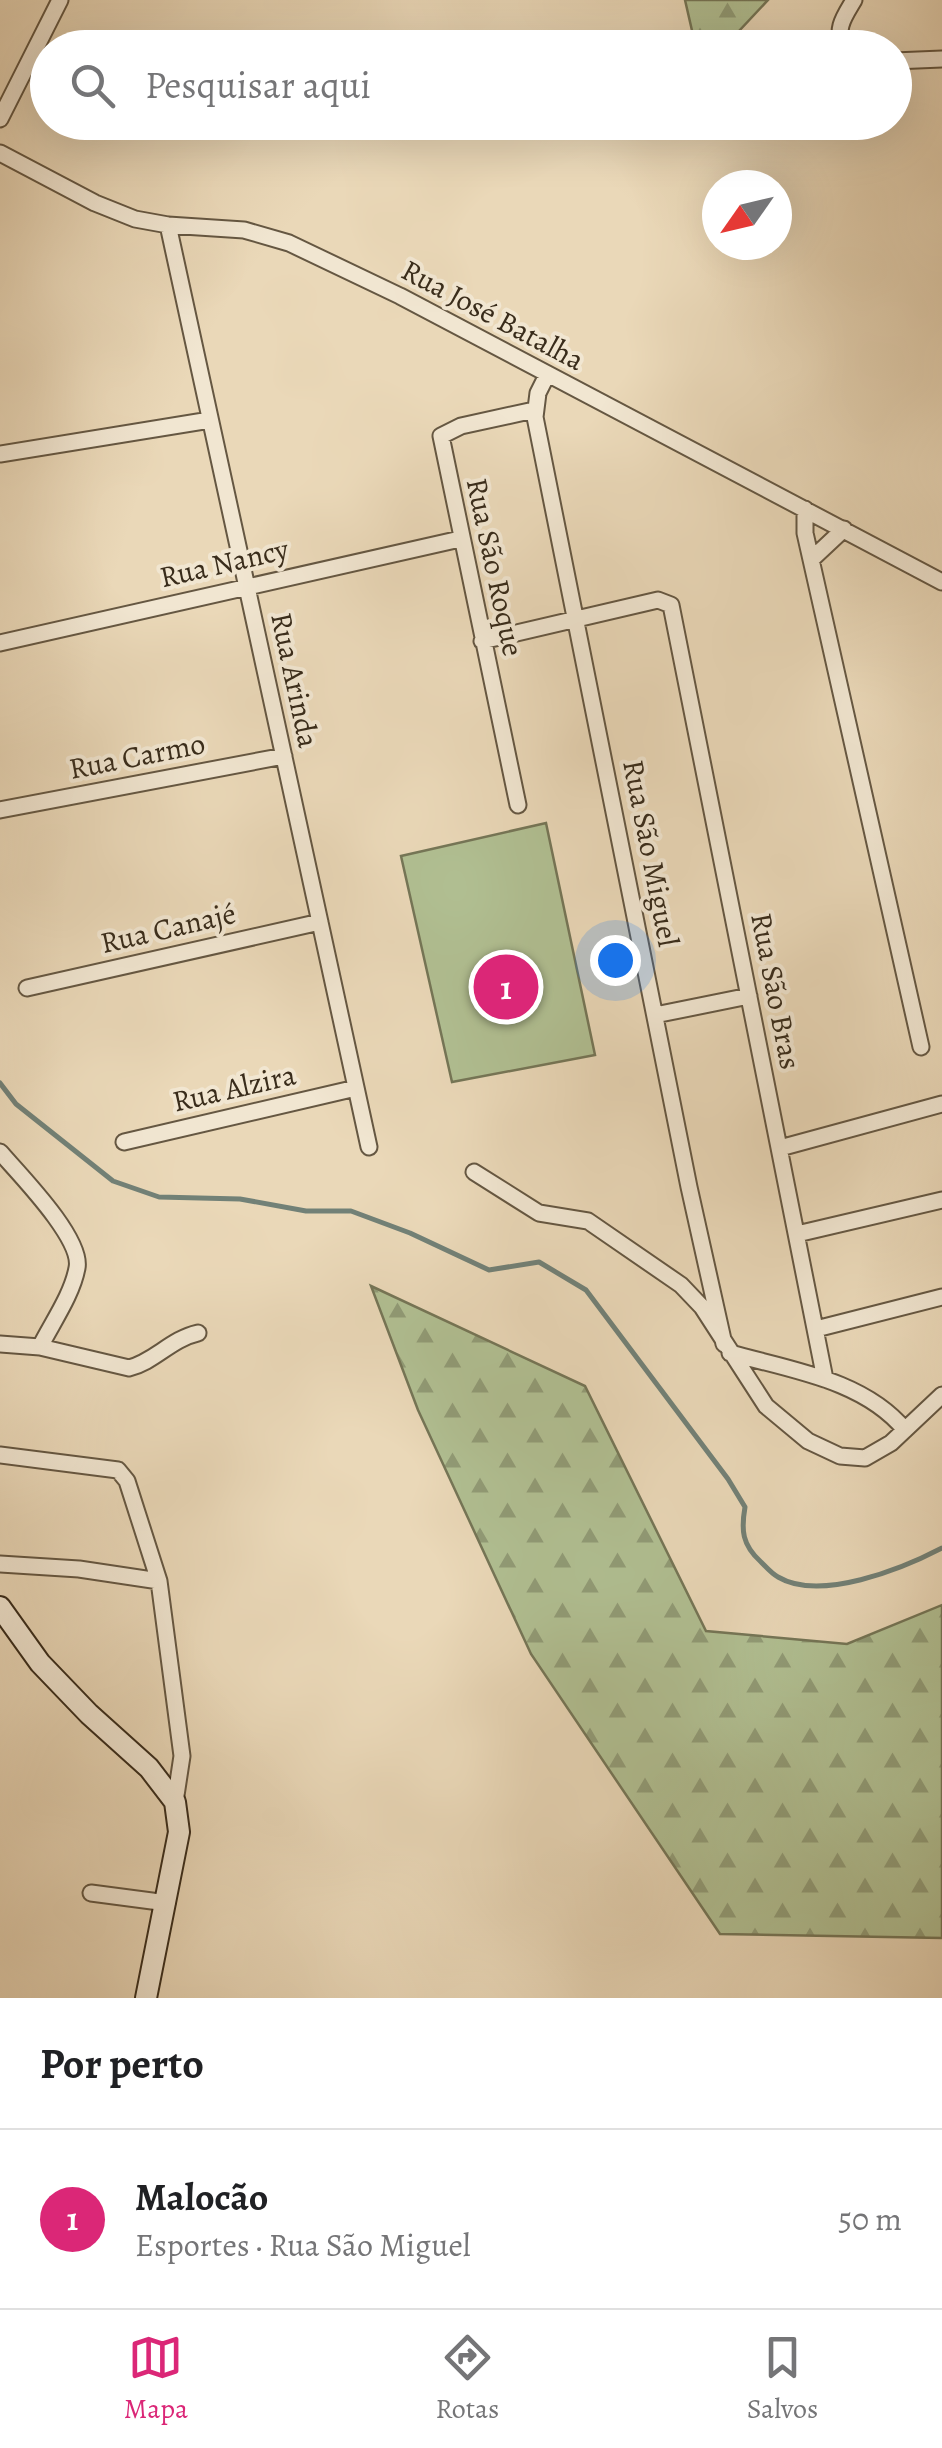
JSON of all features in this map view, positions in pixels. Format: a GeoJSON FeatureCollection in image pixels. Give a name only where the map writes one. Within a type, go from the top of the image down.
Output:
{"type":"FeatureCollection","features":[{"type":"Feature","properties":{"kind":"street"},"geometry":{"type":"LineString","coordinates":[[39,0],[56,7],[44,30]]}},
{"type":"Feature","properties":{"kind":"street"},"geometry":{"type":"LineString","coordinates":[[839,30],[854,0]]}},
{"type":"Feature","properties":{"kind":"street"},"geometry":{"type":"LineString","coordinates":[[0,119],[30,59]]}},
{"type":"Feature","properties":{"kind":"street"},"geometry":{"type":"LineString","coordinates":[[912,60],[942,59]]}},
{"type":"Feature","properties":{"kind":"street","name":"Rua José Batalha"},"geometry":{"type":"LineString","coordinates":[[0,152],[116,212],[168,224],[244,230],[276,238],[400,296],[942,582]]}},
{"type":"Feature","properties":{"kind":"street","name":"Rua Arinda"},"geometry":{"type":"LineString","coordinates":[[168,224],[369,1147]]}},
{"type":"Feature","properties":{"kind":"street"},"geometry":{"type":"LineString","coordinates":[[534,410],[546,375]]}},
{"type":"Feature","properties":{"kind":"street","name":"Rua São Roque"},"geometry":{"type":"LineString","coordinates":[[518,805],[441,436],[461,426],[534,410]]}},
{"type":"Feature","properties":{"kind":"street","name":"Rua São Miguel"},"geometry":{"type":"LineString","coordinates":[[534,410],[655,1015],[727,1348]]}},
{"type":"Feature","properties":{"kind":"street"},"geometry":{"type":"LineString","coordinates":[[0,454],[210,420]]}},
{"type":"Feature","properties":{"kind":"street"},"geometry":{"type":"LineString","coordinates":[[804,509],[805,533],[922,1047]]}},
{"type":"Feature","properties":{"kind":"street"},"geometry":{"type":"LineString","coordinates":[[813,558],[844,530]]}},
{"type":"Feature","properties":{"kind":"street","name":"Rua Nancy"},"geometry":{"type":"LineString","coordinates":[[0,642],[460,539]]}},
{"type":"Feature","properties":{"kind":"street","name":"Rua São Bras"},"geometry":{"type":"LineString","coordinates":[[577,619],[658,600],[672,604],[826,1380]]}},
{"type":"Feature","properties":{"kind":"street"},"geometry":{"type":"LineString","coordinates":[[482,641],[577,619]]}},
{"type":"Feature","properties":{"kind":"street","name":"Rua Carmo"},"geometry":{"type":"LineString","coordinates":[[0,810],[284,756]]}},
{"type":"Feature","properties":{"kind":"street","name":"Rua Canajé"},"geometry":{"type":"LineString","coordinates":[[27,988],[320,922]]}},
{"type":"Feature","properties":{"kind":"street"},"geometry":{"type":"LineString","coordinates":[[655,1015],[749,996]]}},
{"type":"Feature","properties":{"kind":"street","name":"Rua Alzira"},"geometry":{"type":"LineString","coordinates":[[124,1142],[356,1088]]}},
{"type":"Feature","properties":{"kind":"street"},"geometry":{"type":"LineString","coordinates":[[780,1148],[942,1104]]}},
{"type":"Feature","properties":{"kind":"street"},"geometry":{"type":"LineString","coordinates":[[2,1159],[62,1227],[78,1254],[74,1279],[40,1347]]}},
{"type":"Feature","properties":{"kind":"street"},"geometry":{"type":"LineString","coordinates":[[474,1172],[538,1213],[580,1218],[617,1239],[692,1295],[766,1406],[808,1440],[840,1456],[865,1458],[879,1452],[942,1395]]}},
{"type":"Feature","properties":{"kind":"street"},"geometry":{"type":"LineString","coordinates":[[797,1234],[942,1200]]}},
{"type":"Feature","properties":{"kind":"street"},"geometry":{"type":"LineString","coordinates":[[816,1329],[942,1297]]}},
{"type":"Feature","properties":{"kind":"street"},"geometry":{"type":"LineString","coordinates":[[0,1344],[40,1347],[129,1368],[174,1340],[198,1333]]}},
{"type":"Feature","properties":{"kind":"street"},"geometry":{"type":"LineString","coordinates":[[727,1348],[826,1380],[879,1404],[906,1430]]}},
{"type":"Feature","properties":{"kind":"street"},"geometry":{"type":"LineString","coordinates":[[0,1455],[118,1470],[127,1481],[159,1581],[182,1756],[175,1802],[179,1832],[146,1998]]}},
{"type":"Feature","properties":{"kind":"street"},"geometry":{"type":"LineString","coordinates":[[0,1564],[79,1569],[159,1581]]}},
{"type":"Feature","properties":{"kind":"street"},"geometry":{"type":"LineString","coordinates":[[0,1608],[40,1663],[149,1768],[175,1802]]}},
{"type":"Feature","properties":{"kind":"street"},"geometry":{"type":"LineString","coordinates":[[91,1893],[167,1903]]}},
{"type":"Feature","properties":{"kind":"green space"},"geometry":{"type":"Polygon","coordinates":[[[685,0],[768,0],[740,30],[692,30],[685,0]]]}},
{"type":"Feature","properties":{"kind":"green space"},"geometry":{"type":"Polygon","coordinates":[[[546,823],[595,1055],[452,1082],[401,856],[546,823]]]}},
{"type":"Feature","properties":{"kind":"green space"},"geometry":{"type":"Polygon","coordinates":[[[371,1286],[585,1386],[706,1631],[847,1644],[942,1605],[942,1938],[720,1934],[531,1654],[418,1410],[371,1286]]]}},
{"type":"Feature","properties":{"kind":"waterway"},"geometry":{"type":"LineString","coordinates":[[0,1083],[16,1104],[113,1181],[159,1197],[240,1199],[306,1211],[351,1211],[489,1270],[539,1262],[586,1290],[728,1479],[745,1507],[743,1530],[747,1543],[778,1577],[816,1586],[861,1580],[942,1548]]}},
{"type":"Feature","properties":{"kind":"place","name":"Malocão"},"geometry":{"type":"Point","coordinates":[506,987]}}]}
